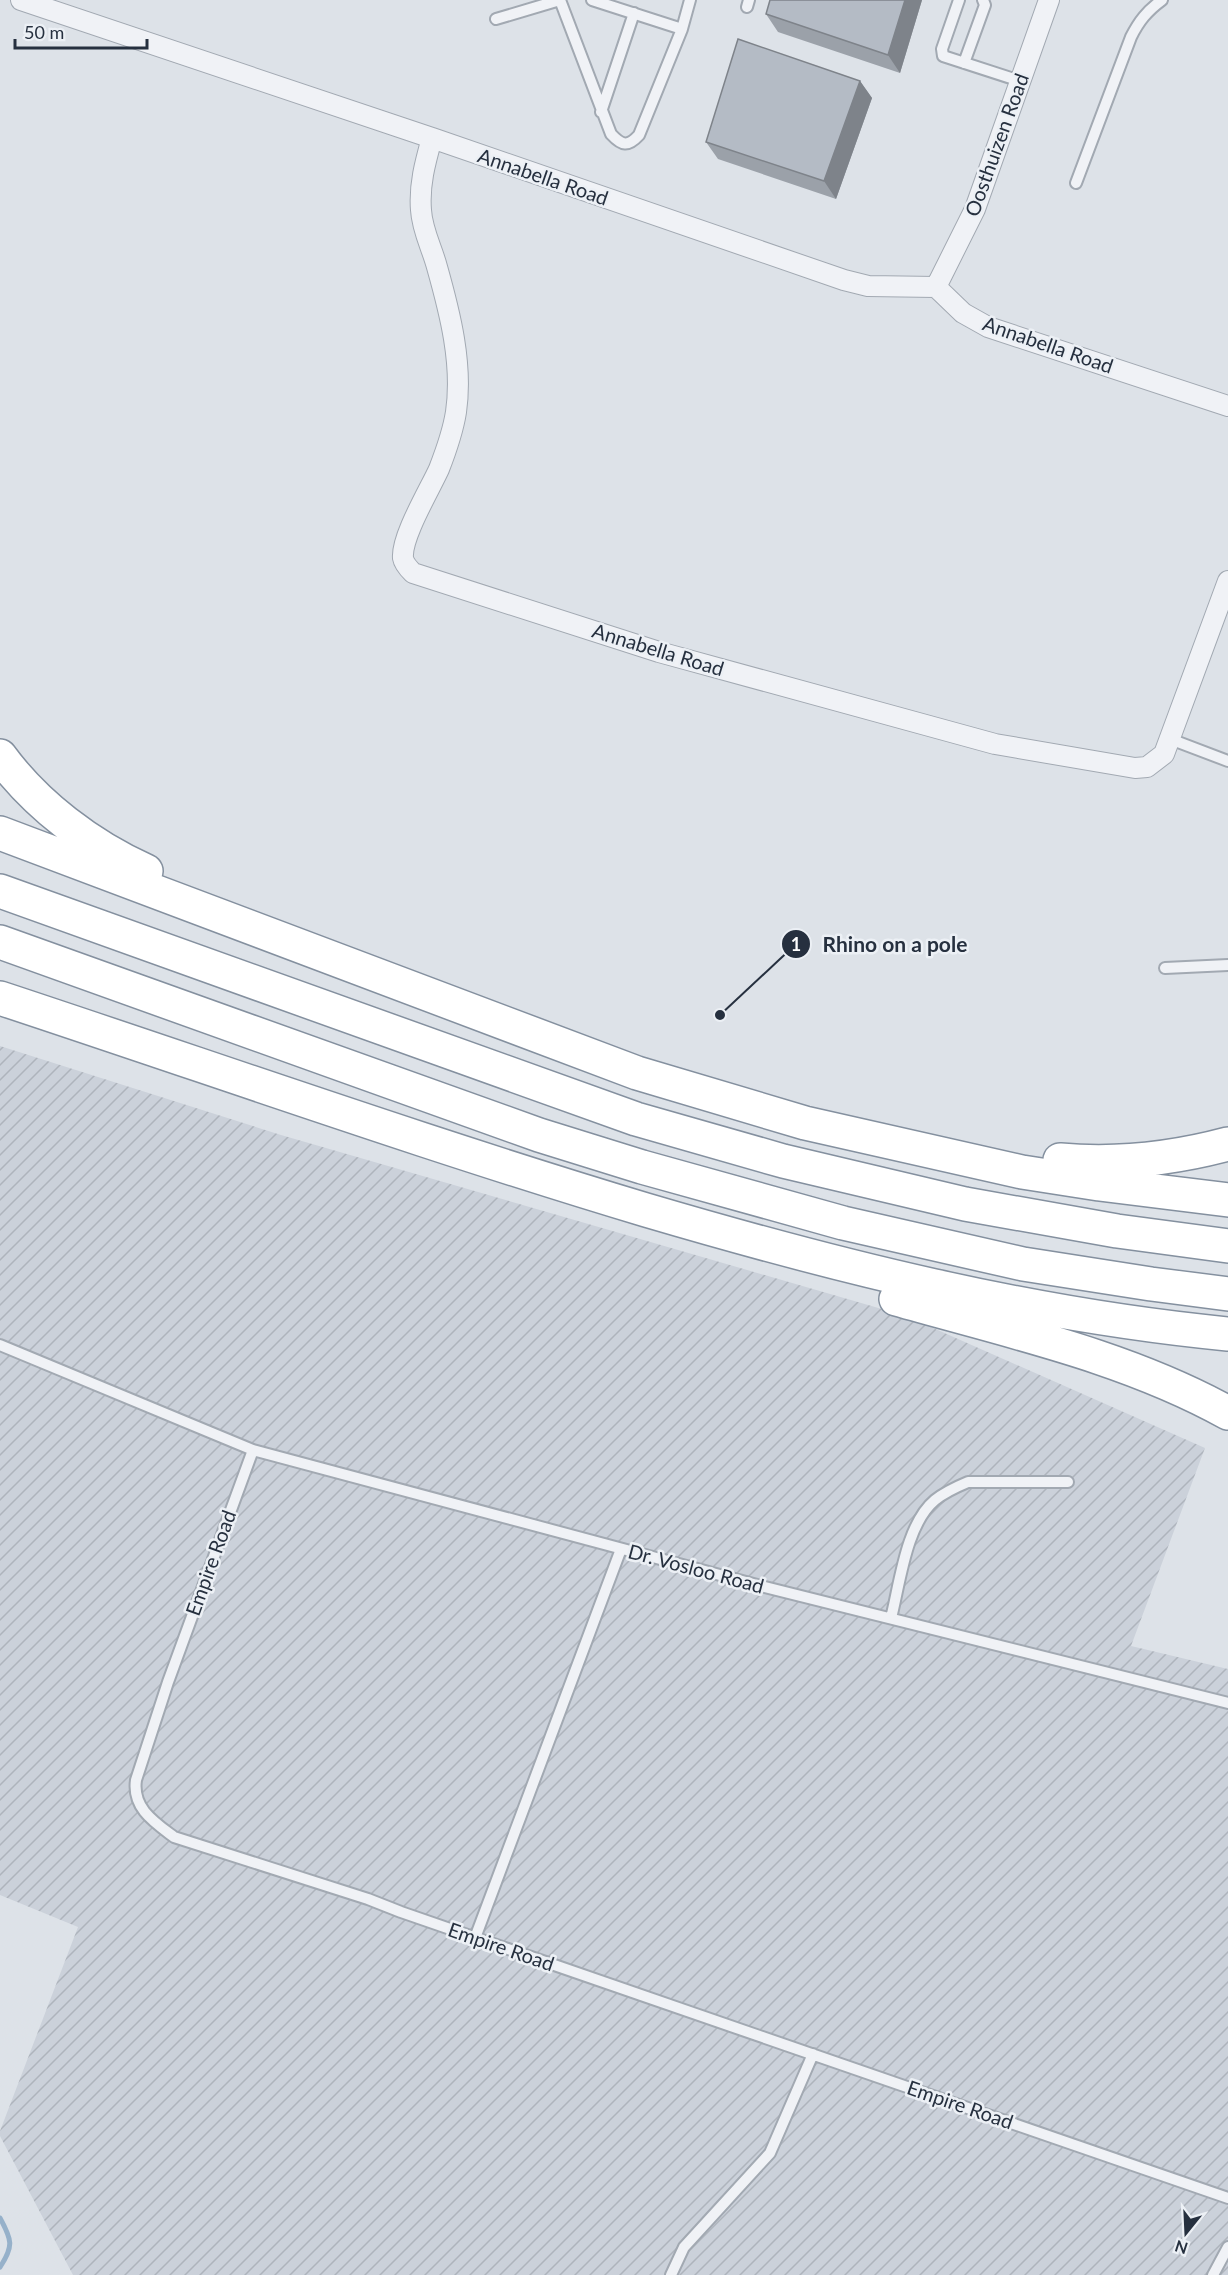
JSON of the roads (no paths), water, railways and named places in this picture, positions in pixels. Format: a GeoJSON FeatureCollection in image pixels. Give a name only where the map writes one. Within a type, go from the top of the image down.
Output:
{"type":"FeatureCollection","features":[{"type":"Feature","properties":{"kind":"highway"},"geometry":{"type":"LineString","coordinates":[[0,756],[26,788],[48,808],[79,832],[133,865],[343,962]]}},
{"type":"Feature","properties":{"kind":"highway"},"geometry":{"type":"LineString","coordinates":[[0,833],[637,1073],[806,1123],[1022,1172],[1228,1200]]}},
{"type":"Feature","properties":{"kind":"highway"},"geometry":{"type":"LineString","coordinates":[[0,891],[647,1123],[783,1161],[965,1204],[1117,1231],[1228,1246]]}},
{"type":"Feature","properties":{"kind":"highway"},"geometry":{"type":"LineString","coordinates":[[0,942],[539,1135],[642,1167],[843,1223],[1023,1264],[1228,1294]]}},
{"type":"Feature","properties":{"kind":"highway"},"geometry":{"type":"LineString","coordinates":[[0,998],[537,1177],[724,1233],[925,1285],[1110,1318],[1228,1334]]}},
{"type":"Feature","properties":{"kind":"highway"},"geometry":{"type":"LineString","coordinates":[[806,1123],[1036,1158],[1090,1162],[1154,1160],[1228,1144]]}},
{"type":"Feature","properties":{"kind":"highway"},"geometry":{"type":"LineString","coordinates":[[537,1177],[569,1197],[632,1219],[794,1270],[1097,1356],[1160,1380],[1228,1413]]}},
{"type":"Feature","properties":{"kind":"street","name":"Annabella Road"},"geometry":{"type":"LineString","coordinates":[[21,0],[844,280],[868,286],[936,287],[963,313],[988,327],[1228,406]]}},
{"type":"Feature","properties":{"kind":"street","name":"Oosthuizen Road"},"geometry":{"type":"LineString","coordinates":[[936,287],[975,209],[1049,0]]}},
{"type":"Feature","properties":{"kind":"street","name":"Annabella Road"},"geometry":{"type":"LineString","coordinates":[[432,138],[423,169],[421,213],[448,311],[456,357],[456,412],[439,469],[412,522],[404,551],[405,564],[413,573],[659,652],[995,744],[1141,768],[1158,761],[1164,754],[1228,581]]}},
{"type":"Feature","properties":{"kind":"lane"},"geometry":{"type":"LineString","coordinates":[[496,19],[560,0],[611,134],[621,143],[632,142],[639,135],[682,29],[690,0]]}},
{"type":"Feature","properties":{"kind":"lane"},"geometry":{"type":"LineString","coordinates":[[592,0],[682,29]]}},
{"type":"Feature","properties":{"kind":"lane"},"geometry":{"type":"LineString","coordinates":[[959,0],[942,49],[944,56],[1020,81]]}},
{"type":"Feature","properties":{"kind":"lane"},"geometry":{"type":"LineString","coordinates":[[964,63],[985,5],[983,0]]}},
{"type":"Feature","properties":{"kind":"lane"},"geometry":{"type":"LineString","coordinates":[[1076,183],[1131,37],[1138,23],[1162,0]]}},
{"type":"Feature","properties":{"kind":"lane"},"geometry":{"type":"LineString","coordinates":[[601,112],[634,13]]}},
{"type":"Feature","properties":{"kind":"lane"},"geometry":{"type":"LineString","coordinates":[[1170,738],[1228,761]]}},
{"type":"Feature","properties":{"kind":"lane"},"geometry":{"type":"LineString","coordinates":[[1165,968],[1228,965]]}},
{"type":"Feature","properties":{"kind":"lane","name":"Dr. Vosloo Road"},"geometry":{"type":"LineString","coordinates":[[0,1345],[253,1449],[621,1549],[1228,1703]]}},
{"type":"Feature","properties":{"kind":"lane","name":"Empire Road"},"geometry":{"type":"LineString","coordinates":[[253,1449],[168,1682],[136,1780],[137,1799],[152,1821],[174,1837],[368,1899],[1228,2198]]}},
{"type":"Feature","properties":{"kind":"lane"},"geometry":{"type":"LineString","coordinates":[[891,1618],[911,1538],[920,1517],[934,1501],[953,1488],[968,1482],[1068,1482]]}},
{"type":"Feature","properties":{"kind":"lane"},"geometry":{"type":"LineString","coordinates":[[475,1938],[621,1549]]}},
{"type":"Feature","properties":{"kind":"lane"},"geometry":{"type":"LineString","coordinates":[[671,2275],[684,2247],[770,2152],[813,2054]]}},
{"type":"Feature","properties":{"kind":"lane"},"geometry":{"type":"LineString","coordinates":[[1213,2275],[1228,2247]]}},
{"type":"Feature","properties":{"kind":"waterway"},"geometry":{"type":"LineString","coordinates":[[0,2218],[10,2243],[8,2254],[0,2267]]}},
{"type":"Feature","properties":{"kind":"place","name":"Rhino on a pole"},"geometry":{"type":"Point","coordinates":[720,1015]}}]}
